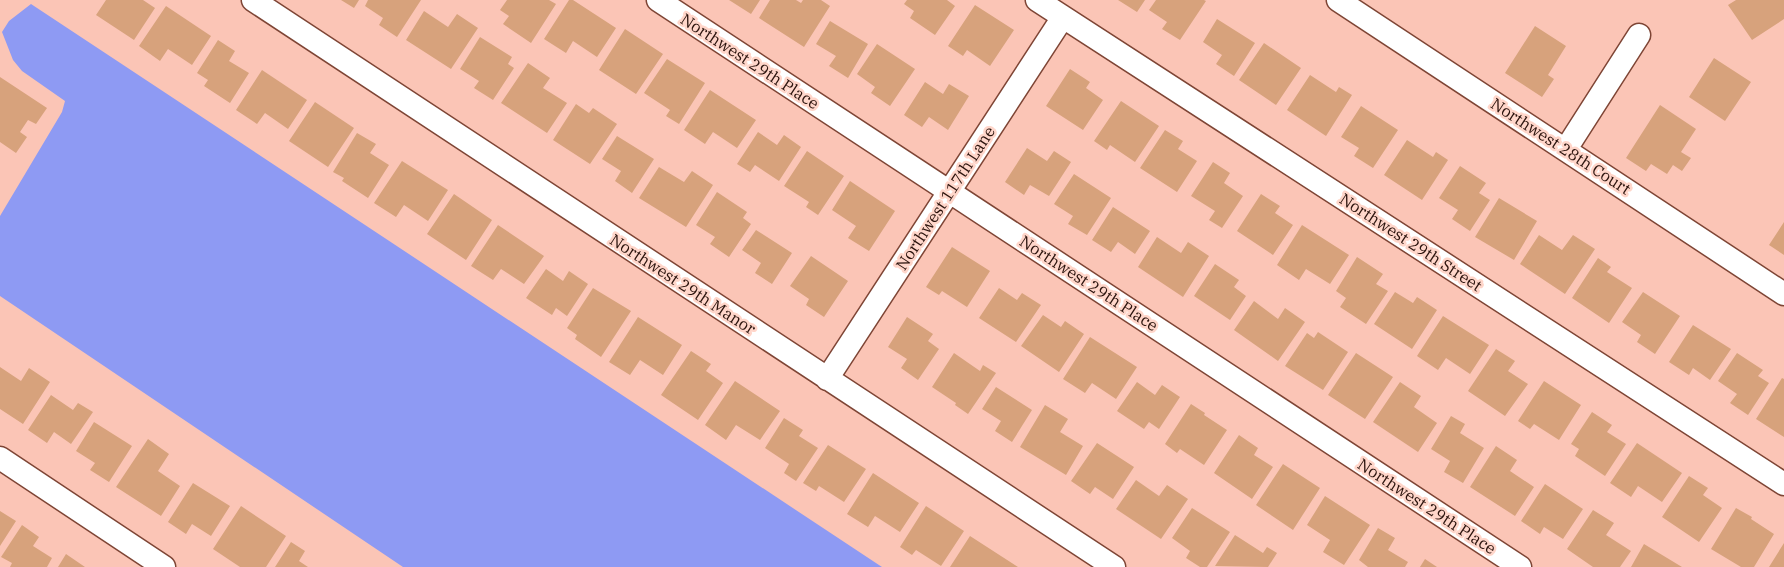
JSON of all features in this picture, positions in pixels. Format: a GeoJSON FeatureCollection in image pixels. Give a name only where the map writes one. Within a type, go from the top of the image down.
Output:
{"type":"FeatureCollection","features":[{"type":"Feature","properties":{"kind":"street","name":"Northwest 29th Manor"},"geometry":{"type":"LineString","coordinates":[[253,0],[1114,567]]}},
{"type":"Feature","properties":{"kind":"street","name":"Northwest 29th Place"},"geometry":{"type":"LineString","coordinates":[[658,0],[1520,567]]}},
{"type":"Feature","properties":{"kind":"street","name":"Northwest 29th Street"},"geometry":{"type":"LineString","coordinates":[[1037,0],[1784,484]]}},
{"type":"Feature","properties":{"kind":"street","name":"Northwest 28th Court"},"geometry":{"type":"LineString","coordinates":[[1338,0],[1784,294]]}},
{"type":"Feature","properties":{"kind":"street","name":"Northwest 117th Lane"},"geometry":{"type":"LineString","coordinates":[[827,379],[1063,17]]}},
{"type":"Feature","properties":{"kind":"street"},"geometry":{"type":"LineString","coordinates":[[1566,149],[1639,35]]}},
{"type":"Feature","properties":{"kind":"street"},"geometry":{"type":"LineString","coordinates":[[0,458],[164,567]]}},
{"type":"Feature","properties":{"kind":"water"},"geometry":{"type":"Polygon","coordinates":[[[31,4],[882,567],[403,567],[0,296],[0,216],[62,112],[65,101],[22,71],[13,60],[2,32],[9,21],[31,4]]]}},
{"type":"Feature","properties":{"kind":"building"},"geometry":{"type":"Polygon","coordinates":[[[106,0],[143,0],[155,8],[134,40],[96,15],[106,0]]]}},
{"type":"Feature","properties":{"kind":"building"},"geometry":{"type":"Polygon","coordinates":[[[341,0],[359,0],[354,8],[341,0]]]}},
{"type":"Feature","properties":{"kind":"building"},"geometry":{"type":"Polygon","coordinates":[[[368,0],[421,0],[397,37],[379,25],[383,18],[365,6],[368,0]]]}},
{"type":"Feature","properties":{"kind":"building"},"geometry":{"type":"Polygon","coordinates":[[[507,0],[549,0],[556,4],[531,43],[503,24],[509,16],[500,10],[507,0]]]}},
{"type":"Feature","properties":{"kind":"building"},"geometry":{"type":"Polygon","coordinates":[[[569,0],[573,0],[616,28],[597,57],[573,41],[566,53],[544,39],[569,0]]]}},
{"type":"Feature","properties":{"kind":"building"},"geometry":{"type":"Polygon","coordinates":[[[729,0],[760,0],[751,14],[729,0]]]}},
{"type":"Feature","properties":{"kind":"building"},"geometry":{"type":"Polygon","coordinates":[[[770,0],[796,0],[801,3],[803,0],[821,0],[830,6],[804,47],[759,18],[770,0]]]}},
{"type":"Feature","properties":{"kind":"building"},"geometry":{"type":"Polygon","coordinates":[[[907,0],[947,0],[955,6],[935,35],[910,18],[914,11],[904,4],[907,0]]]}},
{"type":"Feature","properties":{"kind":"building"},"geometry":{"type":"Polygon","coordinates":[[[1118,0],[1145,0],[1137,12],[1118,0]]]}},
{"type":"Feature","properties":{"kind":"building"},"geometry":{"type":"Polygon","coordinates":[[[1156,0],[1206,1],[1180,40],[1162,29],[1167,22],[1149,10],[1156,0]]]}},
{"type":"Feature","properties":{"kind":"building"},"geometry":{"type":"Polygon","coordinates":[[[1736,0],[1784,0],[1784,19],[1752,40],[1728,5],[1736,0]]]}},
{"type":"Feature","properties":{"kind":"building"},"geometry":{"type":"Polygon","coordinates":[[[975,5],[1014,30],[990,66],[967,50],[963,56],[948,46],[975,5]]]}},
{"type":"Feature","properties":{"kind":"building"},"geometry":{"type":"Polygon","coordinates":[[[166,6],[211,36],[192,65],[168,49],[160,61],[139,46],[166,6]]]}},
{"type":"Feature","properties":{"kind":"building"},"geometry":{"type":"Polygon","coordinates":[[[424,11],[448,27],[457,14],[478,28],[451,69],[406,40],[424,11]]]}},
{"type":"Feature","properties":{"kind":"building"},"geometry":{"type":"Polygon","coordinates":[[[1217,19],[1255,43],[1234,76],[1216,64],[1222,55],[1203,42],[1217,19]]]}},
{"type":"Feature","properties":{"kind":"building"},"geometry":{"type":"Polygon","coordinates":[[[830,21],[868,44],[848,78],[829,66],[836,56],[816,44],[830,21]]]}},
{"type":"Feature","properties":{"kind":"building"},"geometry":{"type":"Polygon","coordinates":[[[1535,26],[1566,46],[1548,75],[1554,79],[1542,97],[1505,73],[1535,26]]]}},
{"type":"Feature","properties":{"kind":"building"},"geometry":{"type":"Polygon","coordinates":[[[625,29],[663,54],[636,94],[599,70],[625,29]]]}},
{"type":"Feature","properties":{"kind":"building"},"geometry":{"type":"Polygon","coordinates":[[[480,37],[512,57],[508,64],[514,68],[493,100],[474,88],[479,81],[460,69],[480,37]]]}},
{"type":"Feature","properties":{"kind":"building"},"geometry":{"type":"Polygon","coordinates":[[[218,40],[235,51],[229,61],[249,73],[230,103],[204,86],[208,80],[197,73],[218,40]]]}},
{"type":"Feature","properties":{"kind":"building"},"geometry":{"type":"Polygon","coordinates":[[[1264,43],[1301,68],[1276,105],[1239,80],[1264,43]]]}},
{"type":"Feature","properties":{"kind":"building"},"geometry":{"type":"Polygon","coordinates":[[[877,44],[915,69],[890,106],[871,93],[875,87],[857,74],[877,44]]]}},
{"type":"Feature","properties":{"kind":"building"},"geometry":{"type":"Polygon","coordinates":[[[1714,58],[1751,82],[1725,121],[1689,97],[1714,58]]]}},
{"type":"Feature","properties":{"kind":"building"},"geometry":{"type":"Polygon","coordinates":[[[667,59],[705,83],[679,124],[666,116],[670,110],[644,93],[667,59]]]}},
{"type":"Feature","properties":{"kind":"building"},"geometry":{"type":"Polygon","coordinates":[[[528,63],[550,78],[543,88],[567,103],[547,133],[501,103],[528,63]]]}},
{"type":"Feature","properties":{"kind":"building"},"geometry":{"type":"Polygon","coordinates":[[[1070,69],[1090,82],[1086,88],[1103,100],[1083,130],[1046,106],[1070,69]]]}},
{"type":"Feature","properties":{"kind":"building"},"geometry":{"type":"Polygon","coordinates":[[[262,70],[307,100],[288,129],[265,113],[257,124],[236,110],[262,70]]]}},
{"type":"Feature","properties":{"kind":"building"},"geometry":{"type":"Polygon","coordinates":[[[1310,75],[1336,92],[1339,87],[1352,95],[1326,136],[1287,110],[1310,75]]]}},
{"type":"Feature","properties":{"kind":"building"},"geometry":{"type":"Polygon","coordinates":[[[0,77],[47,108],[36,124],[28,120],[20,132],[27,137],[16,153],[0,142],[0,77]]]}},
{"type":"Feature","properties":{"kind":"building"},"geometry":{"type":"Polygon","coordinates":[[[925,82],[943,94],[949,84],[969,96],[948,130],[929,117],[922,127],[904,115],[925,82]]]}},
{"type":"Feature","properties":{"kind":"building"},"geometry":{"type":"Polygon","coordinates":[[[710,90],[756,120],[737,148],[713,132],[705,144],[684,130],[710,90]]]}},
{"type":"Feature","properties":{"kind":"building"},"geometry":{"type":"Polygon","coordinates":[[[1121,101],[1159,126],[1135,162],[1110,145],[1107,150],[1094,141],[1121,101]]]}},
{"type":"Feature","properties":{"kind":"building"},"geometry":{"type":"Polygon","coordinates":[[[315,102],[354,128],[328,167],[289,141],[315,102]]]}},
{"type":"Feature","properties":{"kind":"building"},"geometry":{"type":"Polygon","coordinates":[[[576,104],[589,113],[593,108],[617,124],[590,164],[553,140],[576,104]]]}},
{"type":"Feature","properties":{"kind":"building"},"geometry":{"type":"Polygon","coordinates":[[[1660,105],[1696,129],[1681,152],[1691,158],[1682,171],[1673,165],[1667,174],[1651,164],[1646,171],[1626,158],[1660,105]]]}},
{"type":"Feature","properties":{"kind":"building"},"geometry":{"type":"Polygon","coordinates":[[[1361,106],[1398,130],[1373,168],[1354,156],[1359,148],[1341,137],[1361,106]]]}},
{"type":"Feature","properties":{"kind":"building"},"geometry":{"type":"Polygon","coordinates":[[[1165,130],[1183,141],[1178,149],[1197,161],[1177,192],[1140,168],[1165,130]]]}},
{"type":"Feature","properties":{"kind":"building"},"geometry":{"type":"Polygon","coordinates":[[[758,132],[777,145],[784,135],[801,147],[779,181],[755,165],[750,172],[737,164],[758,132]]]}},
{"type":"Feature","properties":{"kind":"building"},"geometry":{"type":"Polygon","coordinates":[[[357,133],[376,144],[370,153],[389,165],[368,198],[342,181],[344,178],[333,172],[357,133]]]}},
{"type":"Feature","properties":{"kind":"building"},"geometry":{"type":"Polygon","coordinates":[[[617,136],[654,159],[632,193],[615,181],[621,171],[602,159],[617,136]]]}},
{"type":"Feature","properties":{"kind":"building"},"geometry":{"type":"Polygon","coordinates":[[[1407,140],[1433,157],[1436,152],[1448,160],[1422,200],[1384,175],[1407,140]]]}},
{"type":"Feature","properties":{"kind":"building"},"geometry":{"type":"Polygon","coordinates":[[[1027,148],[1047,161],[1054,151],[1071,162],[1049,196],[1030,185],[1024,195],[1005,182],[1027,148]]]}},
{"type":"Feature","properties":{"kind":"building"},"geometry":{"type":"Polygon","coordinates":[[[807,151],[844,176],[818,215],[806,207],[809,202],[784,186],[807,151]]]}},
{"type":"Feature","properties":{"kind":"building"},"geometry":{"type":"Polygon","coordinates":[[[402,161],[448,190],[428,221],[404,205],[396,217],[374,203],[402,161]]]}},
{"type":"Feature","properties":{"kind":"building"},"geometry":{"type":"Polygon","coordinates":[[[1213,162],[1230,173],[1224,183],[1243,196],[1222,228],[1209,220],[1215,211],[1191,196],[1213,162]]]}},
{"type":"Feature","properties":{"kind":"building"},"geometry":{"type":"Polygon","coordinates":[[[1460,166],[1486,183],[1479,193],[1490,200],[1470,231],[1452,219],[1458,210],[1439,198],[1460,166]]]}},
{"type":"Feature","properties":{"kind":"building"},"geometry":{"type":"Polygon","coordinates":[[[659,167],[684,182],[692,171],[713,185],[686,227],[639,198],[659,167]]]}},
{"type":"Feature","properties":{"kind":"building"},"geometry":{"type":"Polygon","coordinates":[[[1074,174],[1111,198],[1087,235],[1068,224],[1073,216],[1054,204],[1074,174]]]}},
{"type":"Feature","properties":{"kind":"building"},"geometry":{"type":"Polygon","coordinates":[[[850,181],[895,211],[869,251],[848,238],[856,226],[832,210],[850,181]]]}},
{"type":"Feature","properties":{"kind":"building"},"geometry":{"type":"Polygon","coordinates":[[[717,192],[747,212],[743,218],[751,224],[729,257],[710,244],[715,237],[696,225],[717,192]]]}},
{"type":"Feature","properties":{"kind":"building"},"geometry":{"type":"Polygon","coordinates":[[[454,194],[492,220],[466,260],[427,234],[454,194]]]}},
{"type":"Feature","properties":{"kind":"building"},"geometry":{"type":"Polygon","coordinates":[[[1261,194],[1280,206],[1275,213],[1293,225],[1273,255],[1237,231],[1261,194]]]}},
{"type":"Feature","properties":{"kind":"building"},"geometry":{"type":"Polygon","coordinates":[[[1499,198],[1537,221],[1514,260],[1475,237],[1499,198]]]}},
{"type":"Feature","properties":{"kind":"building"},"geometry":{"type":"Polygon","coordinates":[[[1113,207],[1150,231],[1135,254],[1118,242],[1111,252],[1092,240],[1113,207]]]}},
{"type":"Feature","properties":{"kind":"building"},"geometry":{"type":"Polygon","coordinates":[[[1784,222],[1784,255],[1769,245],[1784,222]]]}},
{"type":"Feature","properties":{"kind":"building"},"geometry":{"type":"Polygon","coordinates":[[[498,225],[544,256],[524,284],[501,269],[493,280],[471,266],[498,225]]]}},
{"type":"Feature","properties":{"kind":"building"},"geometry":{"type":"Polygon","coordinates":[[[1302,225],[1349,255],[1330,284],[1306,269],[1299,280],[1277,265],[1302,225]]]}},
{"type":"Feature","properties":{"kind":"building"},"geometry":{"type":"Polygon","coordinates":[[[756,230],[792,253],[772,284],[755,273],[761,263],[742,250],[756,230]]]}},
{"type":"Feature","properties":{"kind":"building"},"geometry":{"type":"Polygon","coordinates":[[[1539,235],[1562,250],[1573,235],[1595,249],[1565,294],[1520,264],[1539,235]]]}},
{"type":"Feature","properties":{"kind":"building"},"geometry":{"type":"Polygon","coordinates":[[[1157,237],[1181,253],[1188,242],[1209,256],[1183,297],[1138,267],[1157,237]]]}},
{"type":"Feature","properties":{"kind":"building"},"geometry":{"type":"Polygon","coordinates":[[[952,247],[990,271],[967,307],[942,291],[939,295],[926,287],[952,247]]]}},
{"type":"Feature","properties":{"kind":"building"},"geometry":{"type":"Polygon","coordinates":[[[811,256],[848,281],[824,317],[806,305],[809,299],[790,286],[811,256]]]}},
{"type":"Feature","properties":{"kind":"building"},"geometry":{"type":"Polygon","coordinates":[[[1357,257],[1383,274],[1376,284],[1388,291],[1366,324],[1340,307],[1346,298],[1336,291],[1357,257]]]}},
{"type":"Feature","properties":{"kind":"building"},"geometry":{"type":"Polygon","coordinates":[[[1598,258],[1611,267],[1607,272],[1632,288],[1609,323],[1572,298],[1598,258]]]}},
{"type":"Feature","properties":{"kind":"building"},"geometry":{"type":"Polygon","coordinates":[[[1215,264],[1239,280],[1234,287],[1246,296],[1230,320],[1194,296],[1215,264]]]}},
{"type":"Feature","properties":{"kind":"building"},"geometry":{"type":"Polygon","coordinates":[[[546,269],[563,281],[569,271],[588,284],[567,316],[556,308],[552,315],[526,298],[546,269]]]}},
{"type":"Feature","properties":{"kind":"building"},"geometry":{"type":"Polygon","coordinates":[[[593,288],[631,311],[601,357],[575,339],[577,335],[567,328],[593,288]]]}},
{"type":"Feature","properties":{"kind":"building"},"geometry":{"type":"Polygon","coordinates":[[[999,288],[1017,300],[1022,293],[1041,305],[1016,342],[979,318],[999,288]]]}},
{"type":"Feature","properties":{"kind":"building"},"geometry":{"type":"Polygon","coordinates":[[[1395,292],[1413,303],[1417,297],[1437,310],[1412,349],[1374,324],[1395,292]]]}},
{"type":"Feature","properties":{"kind":"building"},"geometry":{"type":"Polygon","coordinates":[[[1643,292],[1680,316],[1655,354],[1637,342],[1641,335],[1622,322],[1643,292]]]}},
{"type":"Feature","properties":{"kind":"building"},"geometry":{"type":"Polygon","coordinates":[[[1254,301],[1278,319],[1285,308],[1305,322],[1278,361],[1234,330],[1254,301]]]}},
{"type":"Feature","properties":{"kind":"building"},"geometry":{"type":"Polygon","coordinates":[[[1043,315],[1061,327],[1065,321],[1084,334],[1059,372],[1021,346],[1043,315]]]}},
{"type":"Feature","properties":{"kind":"building"},"geometry":{"type":"Polygon","coordinates":[[[1443,316],[1489,345],[1470,374],[1446,358],[1438,370],[1417,356],[1443,316]]]}},
{"type":"Feature","properties":{"kind":"building"},"geometry":{"type":"Polygon","coordinates":[[[638,317],[682,345],[663,375],[640,360],[630,375],[609,362],[638,317]]]}},
{"type":"Feature","properties":{"kind":"building"},"geometry":{"type":"Polygon","coordinates":[[[907,317],[933,334],[928,341],[939,349],[918,380],[901,368],[907,359],[888,347],[907,317]]]}},
{"type":"Feature","properties":{"kind":"building"},"geometry":{"type":"Polygon","coordinates":[[[1693,325],[1731,349],[1710,380],[1693,368],[1689,375],[1669,362],[1693,325]]]}},
{"type":"Feature","properties":{"kind":"building"},"geometry":{"type":"Polygon","coordinates":[[[1318,332],[1348,352],[1323,390],[1285,366],[1307,333],[1314,338],[1318,332]]]}},
{"type":"Feature","properties":{"kind":"building"},"geometry":{"type":"Polygon","coordinates":[[[1090,337],[1137,367],[1116,399],[1092,383],[1085,393],[1063,379],[1090,337]]]}},
{"type":"Feature","properties":{"kind":"building"},"geometry":{"type":"Polygon","coordinates":[[[1496,349],[1515,361],[1508,371],[1528,384],[1505,416],[1468,391],[1496,349]]]}},
{"type":"Feature","properties":{"kind":"building"},"geometry":{"type":"Polygon","coordinates":[[[691,351],[711,364],[706,371],[723,383],[698,420],[661,395],[691,351]]]}},
{"type":"Feature","properties":{"kind":"building"},"geometry":{"type":"Polygon","coordinates":[[[954,353],[980,371],[983,365],[996,373],[968,414],[955,405],[956,403],[932,387],[954,353]]]}},
{"type":"Feature","properties":{"kind":"building"},"geometry":{"type":"Polygon","coordinates":[[[1356,353],[1393,377],[1365,419],[1328,395],[1356,353]]]}},
{"type":"Feature","properties":{"kind":"building"},"geometry":{"type":"Polygon","coordinates":[[[1737,353],[1763,370],[1758,376],[1769,383],[1748,415],[1730,403],[1737,394],[1718,381],[1737,353]]]}},
{"type":"Feature","properties":{"kind":"building"},"geometry":{"type":"Polygon","coordinates":[[[0,367],[21,381],[29,368],[50,382],[23,424],[0,409],[0,367]]]}},
{"type":"Feature","properties":{"kind":"building"},"geometry":{"type":"Polygon","coordinates":[[[1782,378],[1784,379],[1784,437],[1756,419],[1782,378]]]}},
{"type":"Feature","properties":{"kind":"building"},"geometry":{"type":"Polygon","coordinates":[[[735,381],[780,411],[760,440],[736,425],[726,440],[705,425],[735,381]]]}},
{"type":"Feature","properties":{"kind":"building"},"geometry":{"type":"Polygon","coordinates":[[[1544,381],[1581,405],[1559,440],[1534,424],[1530,429],[1518,421],[1544,381]]]}},
{"type":"Feature","properties":{"kind":"building"},"geometry":{"type":"Polygon","coordinates":[[[1137,382],[1155,395],[1162,385],[1180,397],[1159,429],[1149,422],[1144,429],[1117,411],[1137,382]]]}},
{"type":"Feature","properties":{"kind":"building"},"geometry":{"type":"Polygon","coordinates":[[[1400,382],[1421,396],[1414,407],[1437,423],[1418,452],[1373,422],[1400,382]]]}},
{"type":"Feature","properties":{"kind":"building"},"geometry":{"type":"Polygon","coordinates":[[[996,387],[1032,410],[1012,442],[995,431],[1001,421],[982,409],[996,387]]]}},
{"type":"Feature","properties":{"kind":"building"},"geometry":{"type":"Polygon","coordinates":[[[51,395],[73,410],[78,403],[93,412],[71,444],[54,432],[47,443],[28,430],[51,395]]]}},
{"type":"Feature","properties":{"kind":"building"},"geometry":{"type":"Polygon","coordinates":[[[1191,404],[1227,430],[1204,465],[1180,449],[1177,453],[1165,444],[1191,404]]]}},
{"type":"Feature","properties":{"kind":"building"},"geometry":{"type":"Polygon","coordinates":[[[1045,405],[1068,419],[1060,432],[1083,446],[1066,475],[1020,447],[1045,405]]]}},
{"type":"Feature","properties":{"kind":"building"},"geometry":{"type":"Polygon","coordinates":[[[1592,412],[1612,425],[1607,432],[1626,444],[1605,476],[1575,456],[1579,449],[1571,444],[1592,412]]]}},
{"type":"Feature","properties":{"kind":"building"},"geometry":{"type":"Polygon","coordinates":[[[1451,416],[1465,424],[1460,433],[1484,448],[1463,483],[1444,472],[1450,461],[1431,449],[1451,416]]]}},
{"type":"Feature","properties":{"kind":"building"},"geometry":{"type":"Polygon","coordinates":[[[784,418],[803,430],[799,436],[818,448],[796,481],[784,473],[789,464],[765,448],[784,418]]]}},
{"type":"Feature","properties":{"kind":"building"},"geometry":{"type":"Polygon","coordinates":[[[94,422],[132,446],[109,482],[90,470],[95,463],[76,451],[94,422]]]}},
{"type":"Feature","properties":{"kind":"building"},"geometry":{"type":"Polygon","coordinates":[[[1239,435],[1258,448],[1254,455],[1273,467],[1252,499],[1214,473],[1239,435]]]}},
{"type":"Feature","properties":{"kind":"building"},"geometry":{"type":"Polygon","coordinates":[[[148,439],[169,454],[158,471],[180,486],[161,516],[116,487],[148,439]]]}},
{"type":"Feature","properties":{"kind":"building"},"geometry":{"type":"Polygon","coordinates":[[[1097,443],[1134,467],[1113,499],[1095,487],[1090,494],[1071,481],[1097,443]]]}},
{"type":"Feature","properties":{"kind":"building"},"geometry":{"type":"Polygon","coordinates":[[[1637,443],[1682,473],[1662,502],[1638,486],[1631,497],[1610,483],[1637,443]]]}},
{"type":"Feature","properties":{"kind":"building"},"geometry":{"type":"Polygon","coordinates":[[[828,445],[866,469],[844,502],[819,486],[816,491],[803,483],[828,445]]]}},
{"type":"Feature","properties":{"kind":"building"},"geometry":{"type":"Polygon","coordinates":[[[1496,446],[1517,460],[1510,471],[1534,487],[1515,516],[1470,487],[1496,446]]]}},
{"type":"Feature","properties":{"kind":"building"},"geometry":{"type":"Polygon","coordinates":[[[1283,464],[1320,488],[1293,530],[1256,505],[1283,464]]]}},
{"type":"Feature","properties":{"kind":"building"},"geometry":{"type":"Polygon","coordinates":[[[873,473],[919,503],[900,532],[875,516],[868,527],[847,514],[873,473]]]}},
{"type":"Feature","properties":{"kind":"building"},"geometry":{"type":"Polygon","coordinates":[[[1689,476],[1708,488],[1703,495],[1722,508],[1699,542],[1662,517],[1689,476]]]}},
{"type":"Feature","properties":{"kind":"building"},"geometry":{"type":"Polygon","coordinates":[[[1136,480],[1159,496],[1167,485],[1188,499],[1161,539],[1116,509],[1136,480]]]}},
{"type":"Feature","properties":{"kind":"building"},"geometry":{"type":"Polygon","coordinates":[[[193,483],[230,506],[211,536],[192,524],[186,534],[168,522],[193,483]]]}},
{"type":"Feature","properties":{"kind":"building"},"geometry":{"type":"Polygon","coordinates":[[[1545,484],[1583,509],[1563,539],[1544,527],[1540,534],[1521,521],[1545,484]]]}},
{"type":"Feature","properties":{"kind":"building"},"geometry":{"type":"Polygon","coordinates":[[[1325,496],[1370,525],[1344,565],[1323,552],[1330,540],[1307,525],[1325,496]]]}},
{"type":"Feature","properties":{"kind":"building"},"geometry":{"type":"Polygon","coordinates":[[[241,506],[286,536],[266,567],[240,567],[213,549],[241,506]]]}},
{"type":"Feature","properties":{"kind":"building"},"geometry":{"type":"Polygon","coordinates":[[[926,506],[964,531],[941,566],[916,550],[912,555],[900,547],[926,506]]]}},
{"type":"Feature","properties":{"kind":"building"},"geometry":{"type":"Polygon","coordinates":[[[1192,508],[1230,532],[1207,567],[1200,567],[1186,558],[1190,551],[1172,538],[1192,508]]]}},
{"type":"Feature","properties":{"kind":"building"},"geometry":{"type":"Polygon","coordinates":[[[1736,508],[1752,517],[1751,519],[1774,534],[1754,567],[1741,567],[1711,549],[1736,508]]]}},
{"type":"Feature","properties":{"kind":"building"},"geometry":{"type":"Polygon","coordinates":[[[1593,510],[1614,523],[1606,535],[1631,551],[1620,567],[1593,567],[1567,549],[1593,510]]]}},
{"type":"Feature","properties":{"kind":"building"},"geometry":{"type":"Polygon","coordinates":[[[0,511],[16,521],[0,546],[0,511]]]}},
{"type":"Feature","properties":{"kind":"building"},"geometry":{"type":"Polygon","coordinates":[[[22,525],[39,537],[33,546],[52,558],[47,567],[10,567],[12,563],[1,557],[22,525]]]}},
{"type":"Feature","properties":{"kind":"building"},"geometry":{"type":"Polygon","coordinates":[[[1378,528],[1395,538],[1388,550],[1408,562],[1405,567],[1368,567],[1359,560],[1378,528]]]}},
{"type":"Feature","properties":{"kind":"building"},"geometry":{"type":"Polygon","coordinates":[[[1235,535],[1263,553],[1267,547],[1277,553],[1268,567],[1215,566],[1235,535]]]}},
{"type":"Feature","properties":{"kind":"building"},"geometry":{"type":"Polygon","coordinates":[[[970,536],[1018,567],[950,567],[970,536]]]}},
{"type":"Feature","properties":{"kind":"building"},"geometry":{"type":"Polygon","coordinates":[[[291,542],[305,551],[299,561],[308,567],[275,567],[291,542]]]}},
{"type":"Feature","properties":{"kind":"building"},"geometry":{"type":"Polygon","coordinates":[[[1784,543],[1784,567],[1769,567],[1784,543]]]}},
{"type":"Feature","properties":{"kind":"building"},"geometry":{"type":"Polygon","coordinates":[[[1644,544],[1682,567],[1631,567],[1644,544]]]}},
{"type":"Feature","properties":{"kind":"building"},"geometry":{"type":"Polygon","coordinates":[[[66,554],[85,567],[58,567],[66,554]]]}},
{"type":"Feature","properties":{"kind":"building"},"geometry":{"type":"Polygon","coordinates":[[[1425,559],[1437,567],[1420,567],[1425,559]]]}}]}
